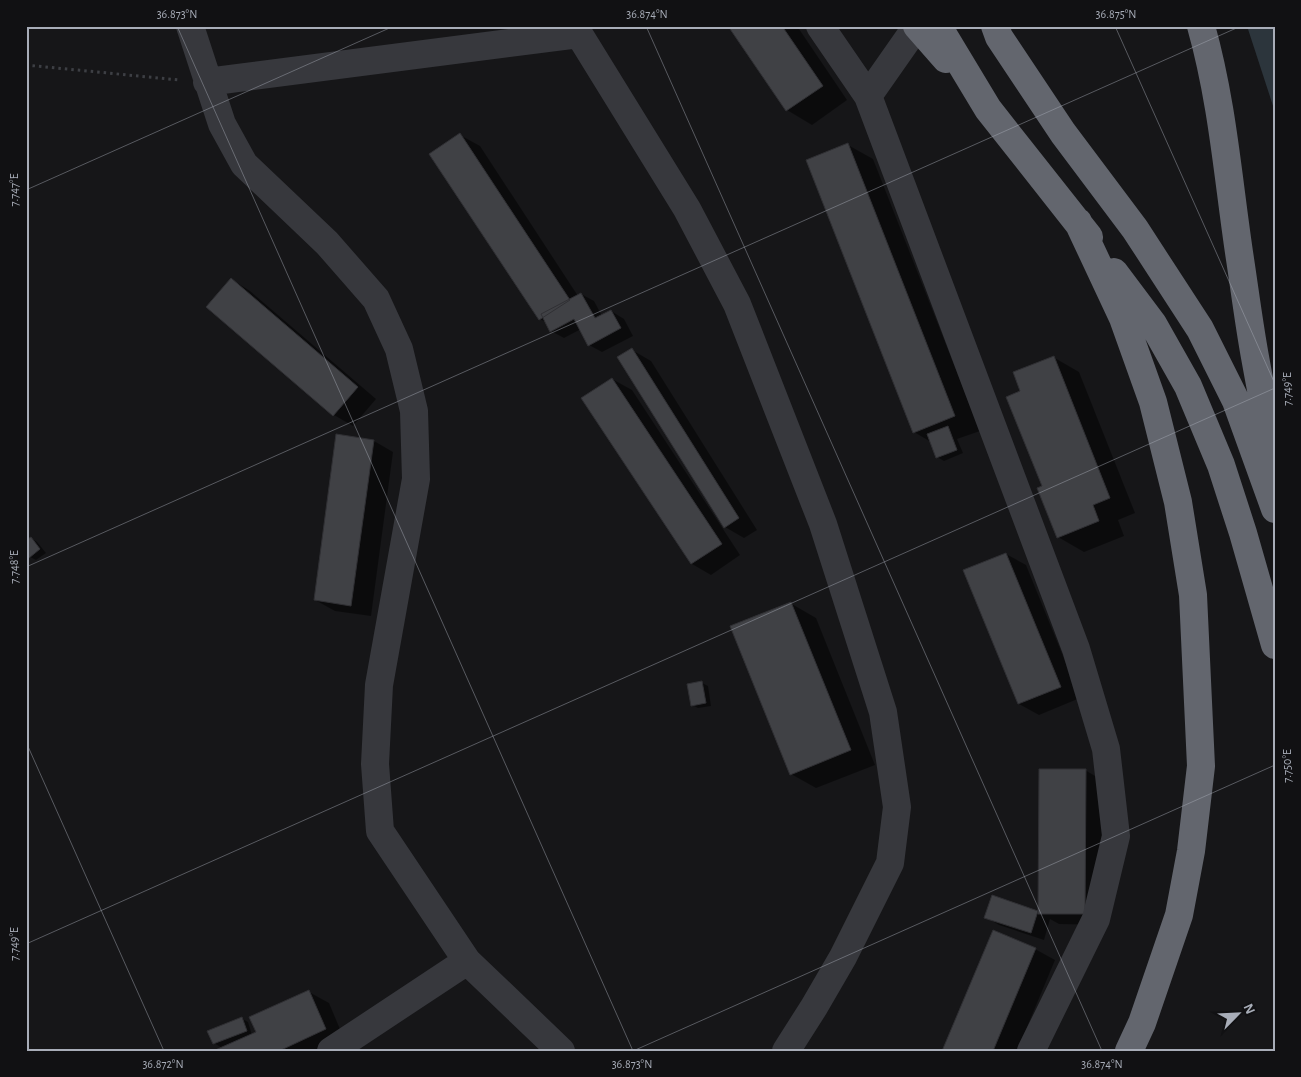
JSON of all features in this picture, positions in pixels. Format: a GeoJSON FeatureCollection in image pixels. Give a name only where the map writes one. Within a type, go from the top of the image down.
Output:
{"type":"FeatureCollection","features":[{"type":"Feature","properties":{"kind":"highway"},"geometry":{"type":"LineString","coordinates":[[917,26],[988,108],[1078,222],[1153,324],[1188,386],[1221,465],[1243,533],[1275,645]]}},
{"type":"Feature","properties":{"kind":"highway"},"geometry":{"type":"LineString","coordinates":[[940,26],[944,36],[988,108]]}},
{"type":"Feature","properties":{"kind":"highway"},"geometry":{"type":"LineString","coordinates":[[994,26],[999,37],[1063,133],[1135,229],[1200,329],[1236,401],[1275,509]]}},
{"type":"Feature","properties":{"kind":"highway"},"geometry":{"type":"LineString","coordinates":[[1201,26],[1213,68],[1226,148],[1239,252],[1275,482]]}},
{"type":"Feature","properties":{"kind":"highway"},"geometry":{"type":"LineString","coordinates":[[1078,222],[1123,318],[1153,402],[1178,502],[1193,595],[1201,766],[1191,851],[1179,915],[1142,1022],[1129,1051]]}},
{"type":"Feature","properties":{"kind":"street"},"geometry":{"type":"LineString","coordinates":[[190,26],[222,124],[244,164],[328,243],[376,298],[399,349],[414,411],[416,479],[379,686],[375,764],[380,831],[466,962],[561,1051]]}},
{"type":"Feature","properties":{"kind":"street"},"geometry":{"type":"LineString","coordinates":[[820,26],[868,96],[1076,649],[1106,748],[1116,836],[1096,919],[1031,1051]]}},
{"type":"Feature","properties":{"kind":"street"},"geometry":{"type":"LineString","coordinates":[[868,96],[917,26]]}},
{"type":"Feature","properties":{"kind":"street"},"geometry":{"type":"LineString","coordinates":[[208,82],[577,29],[687,209],[737,304],[823,524],[883,712],[897,807],[890,863],[838,965],[786,1051]]}},
{"type":"Feature","properties":{"kind":"street"},"geometry":{"type":"LineString","coordinates":[[331,1051],[466,962]]}},
{"type":"Feature","properties":{"kind":"path"},"geometry":{"type":"LineString","coordinates":[[26,65],[208,82]]}},
{"type":"Feature","properties":{"kind":"shaded area"},"geometry":{"type":"Polygon","coordinates":[[[1247,26],[1275,26],[1275,112],[1247,26]]]}},
{"type":"Feature","properties":{"kind":"building"},"geometry":{"type":"Polygon","coordinates":[[[728,26],[782,26],[823,86],[786,111],[728,26]]]}},
{"type":"Feature","properties":{"kind":"building"},"geometry":{"type":"Polygon","coordinates":[[[460,133],[570,300],[539,320],[429,154],[460,133]]]}},
{"type":"Feature","properties":{"kind":"building"},"geometry":{"type":"Polygon","coordinates":[[[848,143],[955,416],[913,433],[806,160],[848,143]]]}},
{"type":"Feature","properties":{"kind":"building"},"geometry":{"type":"Polygon","coordinates":[[[231,278],[358,387],[333,416],[206,307],[231,278]]]}},
{"type":"Feature","properties":{"kind":"building"},"geometry":{"type":"Polygon","coordinates":[[[581,293],[595,318],[611,310],[621,328],[588,346],[574,319],[550,332],[541,314],[581,293]]]}},
{"type":"Feature","properties":{"kind":"building"},"geometry":{"type":"Polygon","coordinates":[[[632,348],[739,518],[724,528],[617,357],[632,348]]]}},
{"type":"Feature","properties":{"kind":"building"},"geometry":{"type":"Polygon","coordinates":[[[1054,356],[1110,498],[1093,505],[1099,521],[1057,538],[1037,488],[1042,486],[1006,397],[1020,391],[1013,372],[1054,356]]]}},
{"type":"Feature","properties":{"kind":"building"},"geometry":{"type":"Polygon","coordinates":[[[612,378],[722,544],[691,564],[581,398],[612,378]]]}},
{"type":"Feature","properties":{"kind":"building"},"geometry":{"type":"Polygon","coordinates":[[[948,426],[957,450],[936,458],[927,434],[948,426]]]}},
{"type":"Feature","properties":{"kind":"building"},"geometry":{"type":"Polygon","coordinates":[[[336,434],[374,440],[351,606],[314,600],[336,434]]]}},
{"type":"Feature","properties":{"kind":"building"},"geometry":{"type":"Polygon","coordinates":[[[31,537],[40,549],[29,558],[26,555],[26,540],[31,537]]]}},
{"type":"Feature","properties":{"kind":"building"},"geometry":{"type":"Polygon","coordinates":[[[1006,553],[1061,687],[1018,704],[963,570],[1006,553]]]}},
{"type":"Feature","properties":{"kind":"building"},"geometry":{"type":"Polygon","coordinates":[[[791,602],[851,750],[790,775],[730,626],[791,602]]]}},
{"type":"Feature","properties":{"kind":"building"},"geometry":{"type":"Polygon","coordinates":[[[702,681],[706,703],[691,706],[687,684],[702,681]]]}},
{"type":"Feature","properties":{"kind":"building"},"geometry":{"type":"Polygon","coordinates":[[[1039,769],[1086,769],[1085,914],[1038,914],[1039,769]]]}},
{"type":"Feature","properties":{"kind":"building"},"geometry":{"type":"Polygon","coordinates":[[[992,895],[1038,911],[1031,933],[984,918],[992,895]]]}},
{"type":"Feature","properties":{"kind":"building"},"geometry":{"type":"Polygon","coordinates":[[[993,930],[1036,948],[993,1051],[942,1051],[993,930]]]}},
{"type":"Feature","properties":{"kind":"building"},"geometry":{"type":"Polygon","coordinates":[[[309,990],[326,1029],[279,1051],[213,1051],[256,1032],[249,1017],[309,990]]]}},
{"type":"Feature","properties":{"kind":"building"},"geometry":{"type":"Polygon","coordinates":[[[242,1017],[247,1031],[213,1044],[207,1031],[242,1017]]]}}]}
